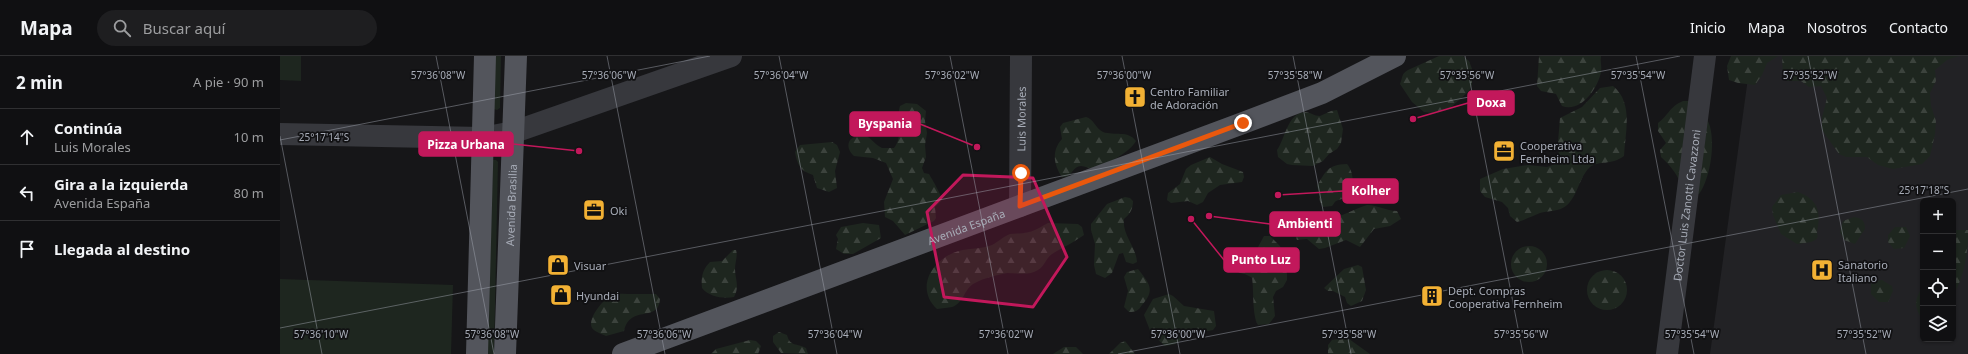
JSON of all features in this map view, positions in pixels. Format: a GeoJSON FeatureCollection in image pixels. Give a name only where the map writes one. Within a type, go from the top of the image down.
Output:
{"type":"FeatureCollection","features":[{"type":"Feature","properties":{"kind":"main road"},"geometry":{"type":"LineString","coordinates":[[477,354],[484,56]]}},
{"type":"Feature","properties":{"kind":"main road","name":"Avenida Brasilia"},"geometry":{"type":"LineString","coordinates":[[505,354],[516,56]]}},
{"type":"Feature","properties":{"kind":"main road","name":"Avenida España"},"geometry":{"type":"LineString","coordinates":[[623,354],[1322,93],[1367,63],[1395,56]]}},
{"type":"Feature","properties":{"kind":"street"},"geometry":{"type":"LineString","coordinates":[[280,134],[482,138],[514,132],[731,56]]}},
{"type":"Feature","properties":{"kind":"street","name":"Luis Morales"},"geometry":{"type":"LineString","coordinates":[[1020,206],[1021,56]]}},
{"type":"Feature","properties":{"kind":"street","name":"Doctor Luis Zanotti Cavazzoni"},"geometry":{"type":"LineString","coordinates":[[1667,354],[1705,56]]}},
{"type":"Feature","properties":{"kind":"highlighted area"},"geometry":{"type":"Polygon","coordinates":[[[963,175],[1033,178],[1067,257],[1033,307],[944,297],[927,212],[963,175]]]}},
{"type":"Feature","properties":{"kind":"shaded area","name":"Sanatorio Italiano"},"geometry":{"type":"Polygon","coordinates":[[[1751,56],[1968,56],[1968,354],[1710,354],[1751,56]]]}},
{"type":"Feature","properties":{"kind":"green space"},"geometry":{"type":"Polygon","coordinates":[[[280,56],[301,56],[301,81],[280,80],[280,56]]]}},
{"type":"Feature","properties":{"kind":"green space"},"geometry":{"type":"Polygon","coordinates":[[[494,56],[501,56],[500,108],[497,110],[494,109],[494,56]]]}},
{"type":"Feature","properties":{"kind":"green space"},"geometry":{"type":"Polygon","coordinates":[[[1439,56],[1463,56],[1469,61],[1472,69],[1472,85],[1469,91],[1450,108],[1432,113],[1424,112],[1412,102],[1400,84],[1403,74],[1406,71],[1439,56]]]}},
{"type":"Feature","properties":{"kind":"green space"},"geometry":{"type":"Polygon","coordinates":[[[1539,56],[1601,56],[1601,72],[1596,85],[1588,98],[1576,106],[1562,106],[1556,94],[1541,91],[1537,86],[1539,56]]]}},
{"type":"Feature","properties":{"kind":"green space"},"geometry":{"type":"Polygon","coordinates":[[[1731,56],[1778,56],[1767,63],[1762,75],[1755,85],[1738,83],[1729,80],[1727,66],[1731,56]]]}},
{"type":"Feature","properties":{"kind":"green space"},"geometry":{"type":"Polygon","coordinates":[[[1782,56],[1959,56],[1947,60],[1935,70],[1936,81],[1930,93],[1931,106],[1936,121],[1935,134],[1930,156],[1922,164],[1893,169],[1878,165],[1867,157],[1846,157],[1839,154],[1822,130],[1822,118],[1827,98],[1821,86],[1809,87],[1801,81],[1787,81],[1783,76],[1782,56]]]}},
{"type":"Feature","properties":{"kind":"green space"},"geometry":{"type":"Polygon","coordinates":[[[1613,86],[1620,93],[1626,110],[1627,119],[1624,156],[1614,161],[1590,167],[1585,173],[1575,194],[1568,204],[1560,209],[1540,213],[1517,222],[1510,216],[1508,208],[1502,202],[1485,197],[1480,191],[1480,179],[1503,169],[1528,165],[1547,167],[1555,164],[1559,158],[1558,142],[1560,118],[1582,107],[1600,88],[1613,86]]]}},
{"type":"Feature","properties":{"kind":"green space"},"geometry":{"type":"Polygon","coordinates":[[[1683,101],[1691,101],[1704,114],[1712,136],[1711,157],[1707,178],[1699,194],[1683,190],[1674,172],[1661,157],[1660,150],[1666,143],[1658,131],[1658,123],[1672,108],[1683,101]]]}},
{"type":"Feature","properties":{"kind":"green space"},"geometry":{"type":"Polygon","coordinates":[[[906,103],[917,104],[926,111],[926,157],[922,168],[924,173],[929,174],[939,191],[942,200],[935,207],[936,218],[934,221],[905,235],[893,221],[885,217],[884,202],[893,179],[886,163],[873,158],[854,156],[848,146],[851,139],[857,136],[865,135],[882,148],[894,148],[899,138],[900,106],[906,103]]]}},
{"type":"Feature","properties":{"kind":"green space"},"geometry":{"type":"Polygon","coordinates":[[[1337,110],[1343,129],[1341,143],[1337,149],[1329,154],[1323,161],[1313,166],[1292,165],[1287,164],[1278,157],[1277,150],[1290,122],[1294,117],[1305,112],[1320,116],[1337,110]]]}},
{"type":"Feature","properties":{"kind":"green space"},"geometry":{"type":"Polygon","coordinates":[[[1086,117],[1089,118],[1103,132],[1125,134],[1136,141],[1123,154],[1105,164],[1094,169],[1083,166],[1078,167],[1068,176],[1062,177],[1057,168],[1055,158],[1056,148],[1062,139],[1060,127],[1063,123],[1086,117]]]}},
{"type":"Feature","properties":{"kind":"green space"},"geometry":{"type":"Polygon","coordinates":[[[832,142],[837,145],[840,152],[835,171],[837,188],[829,192],[817,188],[813,175],[802,169],[795,152],[800,145],[832,142]]]}},
{"type":"Feature","properties":{"kind":"green space"},"geometry":{"type":"Polygon","coordinates":[[[1210,157],[1222,164],[1243,172],[1244,177],[1242,182],[1220,185],[1208,193],[1203,202],[1197,205],[1188,201],[1171,203],[1167,200],[1168,193],[1180,184],[1186,169],[1191,165],[1210,157]]]}},
{"type":"Feature","properties":{"kind":"green space"},"geometry":{"type":"Polygon","coordinates":[[[493,160],[498,162],[494,354],[487,354],[493,160]]]}},
{"type":"Feature","properties":{"kind":"green space"},"geometry":{"type":"Polygon","coordinates":[[[1347,164],[1353,181],[1349,195],[1336,201],[1332,206],[1323,207],[1320,203],[1317,186],[1331,167],[1347,164]]]}},
{"type":"Feature","properties":{"kind":"green space"},"geometry":{"type":"Polygon","coordinates":[[[1798,192],[1805,195],[1814,203],[1817,208],[1819,218],[1816,239],[1811,242],[1797,244],[1781,234],[1773,215],[1772,207],[1781,195],[1798,192]]]}},
{"type":"Feature","properties":{"kind":"green space"},"geometry":{"type":"Polygon","coordinates":[[[1125,197],[1130,198],[1133,201],[1131,211],[1124,219],[1124,225],[1137,262],[1133,264],[1126,262],[1123,253],[1119,254],[1112,273],[1105,278],[1096,274],[1094,265],[1095,244],[1091,224],[1107,204],[1125,197]]]}},
{"type":"Feature","properties":{"kind":"green space"},"geometry":{"type":"Polygon","coordinates":[[[1367,205],[1397,211],[1401,219],[1390,226],[1374,229],[1360,247],[1346,240],[1319,249],[1307,239],[1297,240],[1295,235],[1298,225],[1315,216],[1321,218],[1334,217],[1367,205]]]}},
{"type":"Feature","properties":{"kind":"green space"},"geometry":{"type":"Polygon","coordinates":[[[1854,217],[1862,220],[1865,229],[1855,244],[1844,240],[1840,232],[1843,221],[1854,217]]]}},
{"type":"Feature","properties":{"kind":"green space"},"geometry":{"type":"Polygon","coordinates":[[[863,223],[879,225],[881,238],[853,254],[844,254],[836,249],[838,239],[836,235],[841,227],[863,223]]]}},
{"type":"Feature","properties":{"kind":"green space"},"geometry":{"type":"Polygon","coordinates":[[[1048,223],[1078,224],[1082,227],[1084,235],[1052,254],[1040,269],[1034,272],[1027,274],[1007,273],[979,281],[971,285],[959,302],[952,307],[937,309],[931,301],[927,293],[928,277],[932,270],[945,257],[958,251],[987,247],[1010,234],[1036,230],[1048,223]]]}},
{"type":"Feature","properties":{"kind":"green space"},"geometry":{"type":"Polygon","coordinates":[[[1895,227],[1906,227],[1910,236],[1904,248],[1894,249],[1888,242],[1888,235],[1895,227]]]}},
{"type":"Feature","properties":{"kind":"green space"},"geometry":{"type":"Polygon","coordinates":[[[1956,230],[1968,230],[1963,272],[1956,290],[1956,230]]]}},
{"type":"Feature","properties":{"kind":"green space"},"geometry":{"type":"Polygon","coordinates":[[[1264,236],[1270,236],[1280,246],[1287,274],[1287,280],[1283,287],[1276,291],[1273,297],[1275,316],[1269,324],[1258,325],[1254,309],[1252,278],[1235,270],[1232,264],[1257,249],[1264,236]]]}},
{"type":"Feature","properties":{"kind":"green space"},"geometry":{"type":"Polygon","coordinates":[[[1533,246],[1542,251],[1546,257],[1546,271],[1542,277],[1533,282],[1525,282],[1516,277],[1512,271],[1511,260],[1516,251],[1522,247],[1533,246]]]}},
{"type":"Feature","properties":{"kind":"green space"},"geometry":{"type":"Polygon","coordinates":[[[733,250],[736,250],[737,255],[735,269],[737,289],[734,297],[721,297],[705,291],[702,288],[702,277],[705,268],[710,262],[722,261],[733,250]]]}},
{"type":"Feature","properties":{"kind":"green space"},"geometry":{"type":"Polygon","coordinates":[[[1358,265],[1362,267],[1366,290],[1362,301],[1351,306],[1347,303],[1345,297],[1324,288],[1344,269],[1358,265]]]}},
{"type":"Feature","properties":{"kind":"green space"},"geometry":{"type":"Polygon","coordinates":[[[1138,269],[1148,283],[1150,291],[1146,300],[1137,311],[1129,312],[1124,307],[1128,291],[1124,277],[1127,272],[1138,269]]]}},
{"type":"Feature","properties":{"kind":"green space"},"geometry":{"type":"Polygon","coordinates":[[[1611,270],[1618,273],[1624,279],[1627,290],[1626,298],[1618,307],[1611,310],[1603,310],[1596,307],[1588,298],[1587,286],[1590,279],[1599,271],[1611,270]]]}},
{"type":"Feature","properties":{"kind":"green space"},"geometry":{"type":"Polygon","coordinates":[[[280,279],[453,285],[451,354],[280,354],[280,279]]]}},
{"type":"Feature","properties":{"kind":"green space"},"geometry":{"type":"Polygon","coordinates":[[[1882,280],[1892,286],[1893,291],[1888,302],[1879,302],[1871,294],[1871,284],[1875,281],[1882,280]]]}},
{"type":"Feature","properties":{"kind":"green space"},"geometry":{"type":"Polygon","coordinates":[[[1920,291],[1920,316],[1916,305],[1920,291]]]}},
{"type":"Feature","properties":{"kind":"green space"},"geometry":{"type":"Polygon","coordinates":[[[615,294],[656,294],[660,299],[655,311],[632,318],[627,323],[624,331],[606,336],[592,328],[591,324],[594,314],[601,304],[609,297],[615,294]]]}},
{"type":"Feature","properties":{"kind":"green space"},"geometry":{"type":"Polygon","coordinates":[[[1169,294],[1184,306],[1214,311],[1216,326],[1213,330],[1187,335],[1175,344],[1165,346],[1151,333],[1144,315],[1153,299],[1169,294]]]}},
{"type":"Feature","properties":{"kind":"green space"},"geometry":{"type":"Polygon","coordinates":[[[779,332],[787,335],[788,339],[792,343],[806,348],[808,354],[781,353],[773,342],[773,336],[779,332]]]}},
{"type":"Feature","properties":{"kind":"green space"},"geometry":{"type":"Polygon","coordinates":[[[1349,339],[1370,354],[1328,354],[1328,345],[1332,340],[1349,339]]]}},
{"type":"Feature","properties":{"kind":"green space"},"geometry":{"type":"Polygon","coordinates":[[[750,340],[756,341],[761,346],[758,354],[711,354],[716,349],[750,340]]]}},
{"type":"Feature","properties":{"kind":"green space"},"geometry":{"type":"Polygon","coordinates":[[[1125,341],[1135,354],[1109,354],[1120,343],[1125,341]]]}},
{"type":"Feature","properties":{"kind":"green space"},"geometry":{"type":"Polygon","coordinates":[[[1064,347],[1076,347],[1083,354],[1053,354],[1064,347]]]}},
{"type":"Feature","properties":{"kind":"place","name":"Centro Familiar de Adoración"},"geometry":{"type":"Point","coordinates":[1135,97]}},
{"type":"Feature","properties":{"kind":"place","name":"Doxa"},"geometry":{"type":"Point","coordinates":[1413,119]}},
{"type":"Feature","properties":{"kind":"place","name":"Byspania"},"geometry":{"type":"Point","coordinates":[977,147]}},
{"type":"Feature","properties":{"kind":"place","name":"Pizza Urbana"},"geometry":{"type":"Point","coordinates":[579,151]}},
{"type":"Feature","properties":{"kind":"place","name":"Cooperativa Fernheim Ltda"},"geometry":{"type":"Point","coordinates":[1504,151]}},
{"type":"Feature","properties":{"kind":"place","name":"Kolher"},"geometry":{"type":"Point","coordinates":[1278,195]}},
{"type":"Feature","properties":{"kind":"place","name":"Oki"},"geometry":{"type":"Point","coordinates":[594,210]}},
{"type":"Feature","properties":{"kind":"place","name":"Ambienti"},"geometry":{"type":"Point","coordinates":[1209,216]}},
{"type":"Feature","properties":{"kind":"place","name":"Punto Luz"},"geometry":{"type":"Point","coordinates":[1191,219]}},
{"type":"Feature","properties":{"kind":"place","name":"Visuar"},"geometry":{"type":"Point","coordinates":[558,265]}},
{"type":"Feature","properties":{"kind":"place","name":"Sanatorio Italiano"},"geometry":{"type":"Point","coordinates":[1822,270]}},
{"type":"Feature","properties":{"kind":"place","name":"Hyundai"},"geometry":{"type":"Point","coordinates":[561,295]}},
{"type":"Feature","properties":{"kind":"place","name":"Dept. Compras Cooperativa Fernheim"},"geometry":{"type":"Point","coordinates":[1432,296]}},
{"type":"Feature","properties":{"kind":"route"},"geometry":{"type":"LineString","coordinates":[[1021,173],[1020,206],[1243,123]]}}]}
